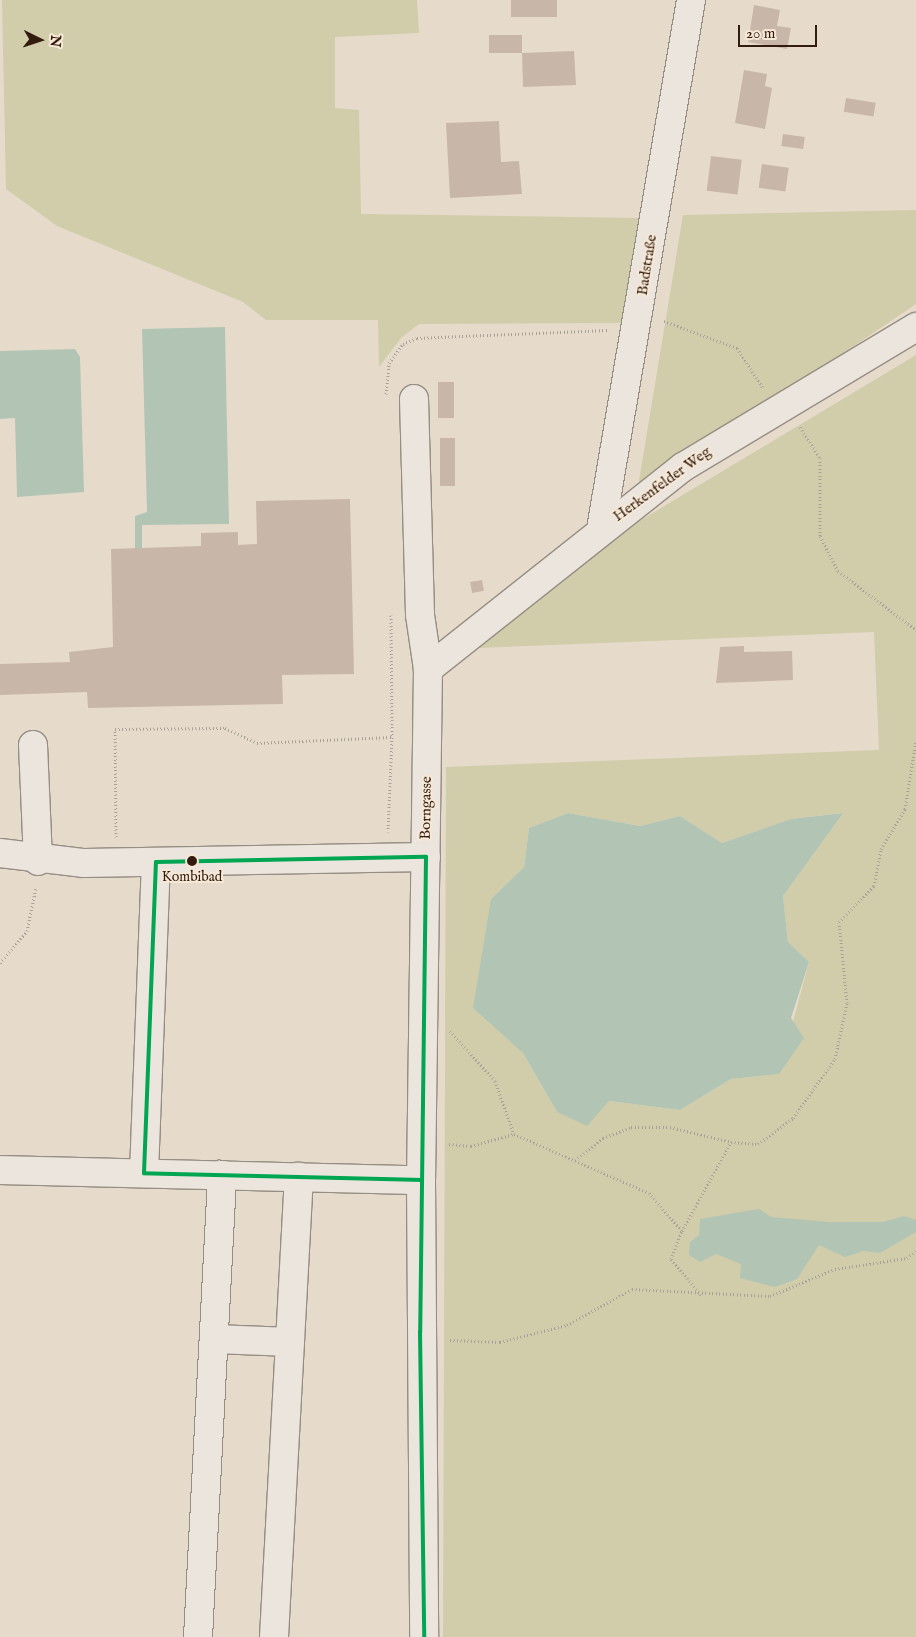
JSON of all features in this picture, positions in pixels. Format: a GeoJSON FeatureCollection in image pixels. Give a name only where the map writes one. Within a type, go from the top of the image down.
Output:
{"type":"FeatureCollection","features":[{"type":"Feature","properties":{"kind":"street","name":"Badstraße"},"geometry":{"type":"LineString","coordinates":[[601,529],[691,0]]}},
{"type":"Feature","properties":{"kind":"street","name":"Herkenfelder Weg"},"geometry":{"type":"LineString","coordinates":[[428,670],[601,529],[682,467],[780,405],[916,327]]}},
{"type":"Feature","properties":{"kind":"street","name":"Borngasse"},"geometry":{"type":"LineString","coordinates":[[414,399],[420,615],[428,670],[420,1332],[424,1637]]}},
{"type":"Feature","properties":{"kind":"street"},"geometry":{"type":"LineString","coordinates":[[33,745],[46,862]]}},
{"type":"Feature","properties":{"kind":"street"},"geometry":{"type":"LineString","coordinates":[[0,853],[46,862],[116,863],[426,857]]}},
{"type":"Feature","properties":{"kind":"street"},"geometry":{"type":"LineString","coordinates":[[144,1173],[156,862]]}},
{"type":"Feature","properties":{"kind":"street"},"geometry":{"type":"LineString","coordinates":[[0,1170],[421,1180]]}},
{"type":"Feature","properties":{"kind":"street"},"geometry":{"type":"LineString","coordinates":[[198,1637],[222,1175]]}},
{"type":"Feature","properties":{"kind":"street"},"geometry":{"type":"LineString","coordinates":[[274,1637],[299,1177]]}},
{"type":"Feature","properties":{"kind":"street"},"geometry":{"type":"LineString","coordinates":[[214,1339],[290,1342]]}},
{"type":"Feature","properties":{"kind":"path"},"geometry":{"type":"LineString","coordinates":[[386,399],[389,363],[404,344],[417,338],[621,330],[647,318],[679,323],[737,348],[820,458],[820,536],[838,571],[916,630]]}},
{"type":"Feature","properties":{"kind":"path"},"geometry":{"type":"LineString","coordinates":[[386,858],[392,737],[390,606]]}},
{"type":"Feature","properties":{"kind":"path"},"geometry":{"type":"LineString","coordinates":[[116,863],[115,729],[225,728],[257,743],[392,737]]}},
{"type":"Feature","properties":{"kind":"path"},"geometry":{"type":"LineString","coordinates":[[575,1160],[603,1138],[632,1127],[670,1127],[731,1142],[758,1144],[793,1118],[835,1060],[847,1003],[839,922],[874,886],[882,849],[905,809],[916,740]]}},
{"type":"Feature","properties":{"kind":"path"},"geometry":{"type":"LineString","coordinates":[[0,964],[27,931],[38,875],[46,862]]}},
{"type":"Feature","properties":{"kind":"path"},"geometry":{"type":"LineString","coordinates":[[423,1011],[459,1037],[495,1081],[514,1134]]}},
{"type":"Feature","properties":{"kind":"path"},"geometry":{"type":"LineString","coordinates":[[421,1142],[471,1146],[514,1134],[649,1193],[682,1231]]}},
{"type":"Feature","properties":{"kind":"path"},"geometry":{"type":"LineString","coordinates":[[701,1295],[671,1259],[682,1231],[731,1142]]}},
{"type":"Feature","properties":{"kind":"path"},"geometry":{"type":"LineString","coordinates":[[420,1332],[460,1343],[500,1342],[567,1325],[632,1289],[701,1295],[770,1296],[835,1269],[907,1258],[916,1251]]}},
{"type":"Feature","properties":{"kind":"shaded area"},"geometry":{"type":"Polygon","coordinates":[[[2,0],[417,0],[419,33],[335,37],[335,108],[359,110],[361,214],[642,218],[623,323],[419,324],[401,338],[379,367],[378,320],[266,320],[243,302],[57,226],[6,189],[2,0]]]}},
{"type":"Feature","properties":{"kind":"shaded area"},"geometry":{"type":"Polygon","coordinates":[[[916,210],[916,304],[637,493],[683,215],[916,210]]]}},
{"type":"Feature","properties":{"kind":"shaded area"},"geometry":{"type":"Polygon","coordinates":[[[225,327],[229,524],[142,525],[142,548],[135,549],[135,516],[147,512],[142,329],[225,327]]]}},
{"type":"Feature","properties":{"kind":"shaded area"},"geometry":{"type":"Polygon","coordinates":[[[75,349],[80,357],[84,492],[17,497],[15,418],[0,419],[0,351],[75,349]]]}},
{"type":"Feature","properties":{"kind":"shaded area"},"geometry":{"type":"Polygon","coordinates":[[[916,355],[916,1637],[443,1637],[446,767],[879,750],[874,632],[479,648],[631,526],[916,355]],[[568,813],[529,828],[524,867],[491,899],[523,1053],[557,1112],[609,1101],[680,1110],[731,1079],[779,1074],[809,962],[788,942],[783,896],[842,813],[791,819],[722,843],[680,816],[640,826],[568,813]]]}},
{"type":"Feature","properties":{"kind":"shaded area"},"geometry":{"type":"Polygon","coordinates":[[[568,813],[640,826],[680,816],[722,843],[791,819],[843,813],[783,896],[788,942],[809,962],[791,1018],[804,1038],[779,1074],[731,1079],[680,1110],[609,1101],[587,1126],[557,1112],[523,1053],[473,1008],[491,899],[524,867],[529,828],[568,813]]]}},
{"type":"Feature","properties":{"kind":"shaded area"},"geometry":{"type":"Polygon","coordinates":[[[759,1209],[771,1217],[829,1222],[883,1222],[904,1216],[916,1220],[916,1232],[880,1253],[863,1251],[845,1257],[819,1245],[797,1279],[775,1287],[740,1278],[741,1264],[716,1254],[700,1262],[689,1255],[690,1242],[699,1235],[700,1219],[759,1209]]]}},
{"type":"Feature","properties":{"kind":"building"},"geometry":{"type":"Polygon","coordinates":[[[511,0],[557,0],[557,17],[511,17],[511,0]]]}},
{"type":"Feature","properties":{"kind":"building"},"geometry":{"type":"Polygon","coordinates":[[[754,5],[780,10],[777,26],[791,28],[787,49],[748,42],[754,5]]]}},
{"type":"Feature","properties":{"kind":"building"},"geometry":{"type":"Polygon","coordinates":[[[489,35],[522,35],[522,53],[489,53],[489,35]]]}},
{"type":"Feature","properties":{"kind":"building"},"geometry":{"type":"Polygon","coordinates":[[[574,51],[576,85],[523,87],[522,53],[574,51]]]}},
{"type":"Feature","properties":{"kind":"building"},"geometry":{"type":"Polygon","coordinates":[[[744,70],[767,74],[765,86],[772,88],[765,129],[735,123],[744,70]]]}},
{"type":"Feature","properties":{"kind":"building"},"geometry":{"type":"Polygon","coordinates":[[[846,98],[876,103],[873,117],[844,112],[846,98]]]}},
{"type":"Feature","properties":{"kind":"building"},"geometry":{"type":"Polygon","coordinates":[[[499,121],[501,162],[519,161],[522,194],[450,198],[446,123],[499,121]]]}},
{"type":"Feature","properties":{"kind":"building"},"geometry":{"type":"Polygon","coordinates":[[[783,134],[805,137],[803,149],[781,146],[783,134]]]}},
{"type":"Feature","properties":{"kind":"building"},"geometry":{"type":"Polygon","coordinates":[[[711,156],[742,160],[738,195],[707,191],[711,156]]]}},
{"type":"Feature","properties":{"kind":"building"},"geometry":{"type":"Polygon","coordinates":[[[762,164],[789,168],[785,192],[759,188],[762,164]]]}},
{"type":"Feature","properties":{"kind":"building"},"geometry":{"type":"Polygon","coordinates":[[[438,382],[454,382],[454,418],[438,418],[438,382]]]}},
{"type":"Feature","properties":{"kind":"building"},"geometry":{"type":"Polygon","coordinates":[[[440,438],[455,438],[455,486],[440,486],[440,438]]]}},
{"type":"Feature","properties":{"kind":"building"},"geometry":{"type":"Polygon","coordinates":[[[350,499],[354,674],[282,675],[283,704],[88,708],[87,692],[0,695],[0,664],[70,662],[69,652],[113,647],[111,549],[201,546],[201,533],[238,532],[238,545],[257,544],[256,501],[350,499]]]}},
{"type":"Feature","properties":{"kind":"building"},"geometry":{"type":"Polygon","coordinates":[[[482,580],[484,591],[472,593],[470,582],[482,580]]]}},
{"type":"Feature","properties":{"kind":"building"},"geometry":{"type":"Polygon","coordinates":[[[744,646],[744,652],[792,651],[793,680],[716,683],[720,647],[744,646]]]}},
{"type":"Feature","properties":{"kind":"transit line"},"geometry":{"type":"LineString","coordinates":[[421,1180],[144,1173],[156,862],[426,857],[420,1332],[424,1637]]}},
{"type":"Feature","properties":{"kind":"place","name":"Kombibad"},"geometry":{"type":"Point","coordinates":[192,861]}}]}
